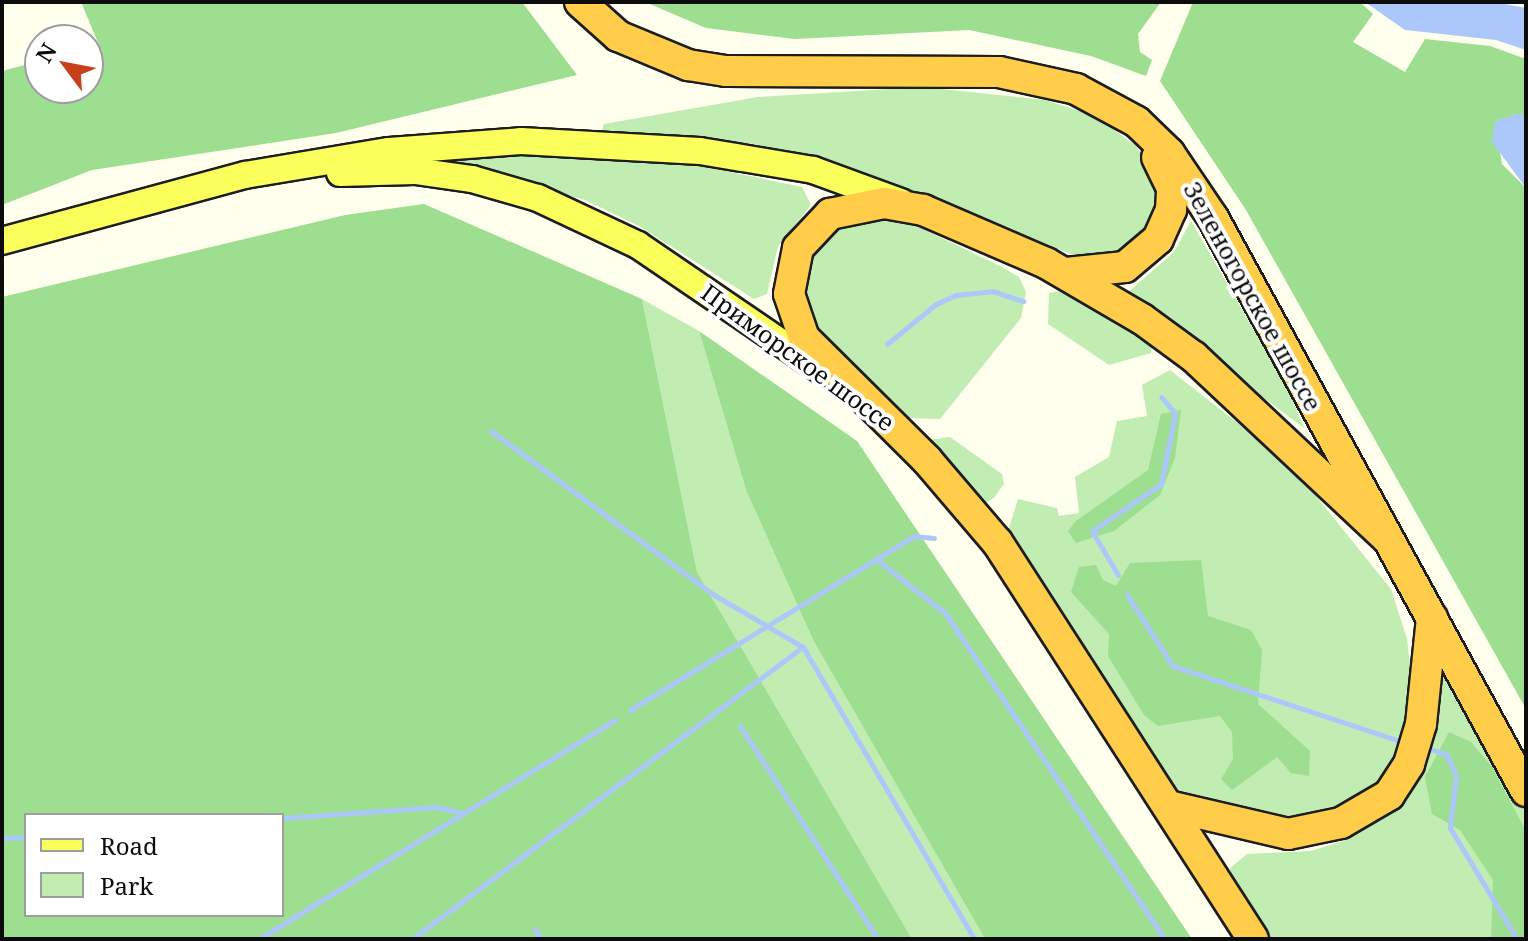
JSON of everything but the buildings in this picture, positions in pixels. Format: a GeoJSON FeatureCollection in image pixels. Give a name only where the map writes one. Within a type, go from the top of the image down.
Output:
{"type":"FeatureCollection","features":[{"type":"Feature","properties":{"kind":"highway","name":"Зеленогорское шоссе"},"geometry":{"type":"LineString","coordinates":[[580,2],[618,36],[688,65],[726,71],[953,69],[1038,78],[1091,96],[1137,122],[1191,183],[1431,616]]}},
{"type":"Feature","properties":{"kind":"highway"},"geometry":{"type":"LineString","coordinates":[[1064,273],[1125,267],[1158,239],[1171,210],[1172,188],[1160,161],[1126,121],[1091,96]]}},
{"type":"Feature","properties":{"kind":"highway"},"geometry":{"type":"LineString","coordinates":[[853,393],[804,338],[793,314],[790,270],[798,248],[813,226],[853,206],[923,210]]}},
{"type":"Feature","properties":{"kind":"highway","name":"Приморское шоссе"},"geometry":{"type":"LineString","coordinates":[[923,210],[1064,273],[1194,357],[1387,538]]}},
{"type":"Feature","properties":{"kind":"highway","name":"Приморское шоссе"},"geometry":{"type":"LineString","coordinates":[[853,393],[968,504],[1173,807],[1253,939]]}},
{"type":"Feature","properties":{"kind":"highway"},"geometry":{"type":"LineString","coordinates":[[1173,807],[1288,834],[1341,823],[1389,795],[1409,764],[1421,724],[1431,616]]}},
{"type":"Feature","properties":{"kind":"highway"},"geometry":{"type":"LineString","coordinates":[[1431,616],[1526,791]]}},
{"type":"Feature","properties":{"kind":"main road","name":"Приморское шоссе"},"geometry":{"type":"LineString","coordinates":[[2,241],[245,175],[389,151],[521,141],[608,144],[813,170],[923,210]]}},
{"type":"Feature","properties":{"kind":"main road","name":"Приморское шоссе"},"geometry":{"type":"LineString","coordinates":[[245,175],[415,171],[472,179],[538,198],[638,245],[853,393]]}},
{"type":"Feature","properties":{"kind":"green space"},"geometry":{"type":"Polygon","coordinates":[[[81,2],[522,2],[577,75],[336,133],[92,170],[2,205],[2,71],[24,65],[24,104],[104,104],[104,24],[90,24],[81,2]]]}},
{"type":"Feature","properties":{"kind":"green space"},"geometry":{"type":"Polygon","coordinates":[[[645,2],[1161,2],[1138,34],[1140,52],[1152,60],[1146,76],[1091,56],[969,30],[795,39],[706,28],[645,2]]]}},
{"type":"Feature","properties":{"kind":"green space"},"geometry":{"type":"Polygon","coordinates":[[[1193,2],[1362,4],[1373,14],[1353,42],[1405,72],[1425,39],[1490,46],[1526,59],[1526,124],[1521,114],[1495,121],[1502,164],[1526,188],[1526,709],[1246,210],[1160,81],[1193,2]]]}},
{"type":"Feature","properties":{"kind":"green space"},"geometry":{"type":"Polygon","coordinates":[[[923,87],[1045,100],[1095,116],[1135,145],[1153,170],[1161,187],[1153,225],[1129,252],[1089,261],[860,173],[755,144],[602,130],[604,124],[758,97],[923,87]]]}},
{"type":"Feature","properties":{"kind":"green space"},"geometry":{"type":"Polygon","coordinates":[[[504,153],[696,165],[802,187],[811,205],[778,246],[767,294],[754,299],[639,226],[585,200],[441,159],[504,153]]]}},
{"type":"Feature","properties":{"kind":"green space"},"geometry":{"type":"Polygon","coordinates":[[[424,204],[642,299],[697,572],[912,939],[2,939],[2,297],[345,215],[424,204]]]}},
{"type":"Feature","properties":{"kind":"green space"},"geometry":{"type":"Polygon","coordinates":[[[902,219],[1019,277],[1026,292],[1021,318],[940,419],[906,418],[820,343],[799,304],[808,252],[824,237],[852,222],[902,219]]]}},
{"type":"Feature","properties":{"kind":"green space"},"geometry":{"type":"Polygon","coordinates":[[[1191,221],[1288,389],[1304,428],[1126,294],[1174,252],[1191,221]]]}},
{"type":"Feature","properties":{"kind":"green space"},"geometry":{"type":"Polygon","coordinates":[[[1062,291],[1152,344],[1151,353],[1109,365],[1048,324],[1049,293],[1062,291]]]}},
{"type":"Feature","properties":{"kind":"green space"},"geometry":{"type":"Polygon","coordinates":[[[642,299],[699,331],[746,490],[813,640],[985,939],[912,939],[697,572],[642,299]]]}},
{"type":"Feature","properties":{"kind":"green space"},"geometry":{"type":"Polygon","coordinates":[[[699,331],[857,441],[1192,939],[985,939],[813,640],[746,490],[699,331]]]}},
{"type":"Feature","properties":{"kind":"green space"},"geometry":{"type":"Polygon","coordinates":[[[1170,370],[1290,464],[1391,589],[1407,639],[1413,692],[1392,769],[1368,796],[1313,823],[1184,810],[1008,531],[1018,499],[1057,508],[1059,516],[1079,513],[1075,477],[1109,457],[1117,421],[1147,416],[1142,385],[1170,370]]]}},
{"type":"Feature","properties":{"kind":"green space"},"geometry":{"type":"Polygon","coordinates":[[[1181,410],[1175,458],[1160,495],[1114,531],[1076,543],[1068,531],[1076,521],[1148,470],[1161,414],[1181,410]]]}},
{"type":"Feature","properties":{"kind":"green space"},"geometry":{"type":"Polygon","coordinates":[[[950,437],[1002,474],[1004,484],[994,498],[984,504],[927,440],[950,437]]]}},
{"type":"Feature","properties":{"kind":"green space"},"geometry":{"type":"Polygon","coordinates":[[[1201,560],[1208,616],[1251,630],[1262,650],[1258,704],[1310,751],[1309,776],[1291,773],[1277,757],[1232,790],[1221,779],[1233,759],[1232,732],[1220,716],[1158,726],[1144,715],[1108,656],[1109,634],[1071,592],[1079,567],[1096,565],[1103,580],[1116,586],[1130,563],[1201,560]]]}},
{"type":"Feature","properties":{"kind":"green space"},"geometry":{"type":"Polygon","coordinates":[[[1444,660],[1526,810],[1526,939],[1267,939],[1233,885],[1230,868],[1247,854],[1311,851],[1343,841],[1395,809],[1428,744],[1444,660]]]}},
{"type":"Feature","properties":{"kind":"green space"},"geometry":{"type":"Polygon","coordinates":[[[1449,732],[1471,742],[1492,767],[1526,831],[1526,939],[1491,939],[1493,880],[1460,830],[1432,814],[1425,777],[1449,732]]]}},
{"type":"Feature","properties":{"kind":"water"},"geometry":{"type":"Polygon","coordinates":[[[1365,2],[1494,2],[1526,8],[1526,50],[1496,40],[1405,30],[1365,2]]]}},
{"type":"Feature","properties":{"kind":"water"},"geometry":{"type":"Polygon","coordinates":[[[1521,113],[1526,124],[1526,188],[1492,142],[1495,121],[1521,113]]]}},
{"type":"Feature","properties":{"kind":"waterway"},"geometry":{"type":"LineString","coordinates":[[887,344],[936,304],[956,295],[992,291],[1023,301]]}},
{"type":"Feature","properties":{"kind":"waterway"},"geometry":{"type":"LineString","coordinates":[[1118,575],[1092,531],[1161,484],[1175,413],[1161,397]]}},
{"type":"Feature","properties":{"kind":"waterway"},"geometry":{"type":"LineString","coordinates":[[491,431],[716,596],[803,647],[974,939]]}},
{"type":"Feature","properties":{"kind":"waterway"},"geometry":{"type":"LineString","coordinates":[[630,710],[914,536],[934,538]]}},
{"type":"Feature","properties":{"kind":"waterway"},"geometry":{"type":"LineString","coordinates":[[876,559],[945,613],[1165,939]]}},
{"type":"Feature","properties":{"kind":"waterway"},"geometry":{"type":"LineString","coordinates":[[1127,595],[1173,666],[1397,740]]}},
{"type":"Feature","properties":{"kind":"waterway"},"geometry":{"type":"LineString","coordinates":[[412,939],[803,647]]}},
{"type":"Feature","properties":{"kind":"waterway"},"geometry":{"type":"LineString","coordinates":[[259,939],[615,720]]}},
{"type":"Feature","properties":{"kind":"waterway"},"geometry":{"type":"LineString","coordinates":[[740,726],[878,939]]}},
{"type":"Feature","properties":{"kind":"waterway"},"geometry":{"type":"LineString","coordinates":[[1428,748],[1447,755],[1456,776],[1450,828],[1517,939]]}},
{"type":"Feature","properties":{"kind":"waterway"},"geometry":{"type":"LineString","coordinates":[[284,818],[437,807],[462,813]]}},
{"type":"Feature","properties":{"kind":"waterway"},"geometry":{"type":"LineString","coordinates":[[2,838],[24,837]]}},
{"type":"Feature","properties":{"kind":"waterway"},"geometry":{"type":"LineString","coordinates":[[535,930],[542,939]]}}]}
